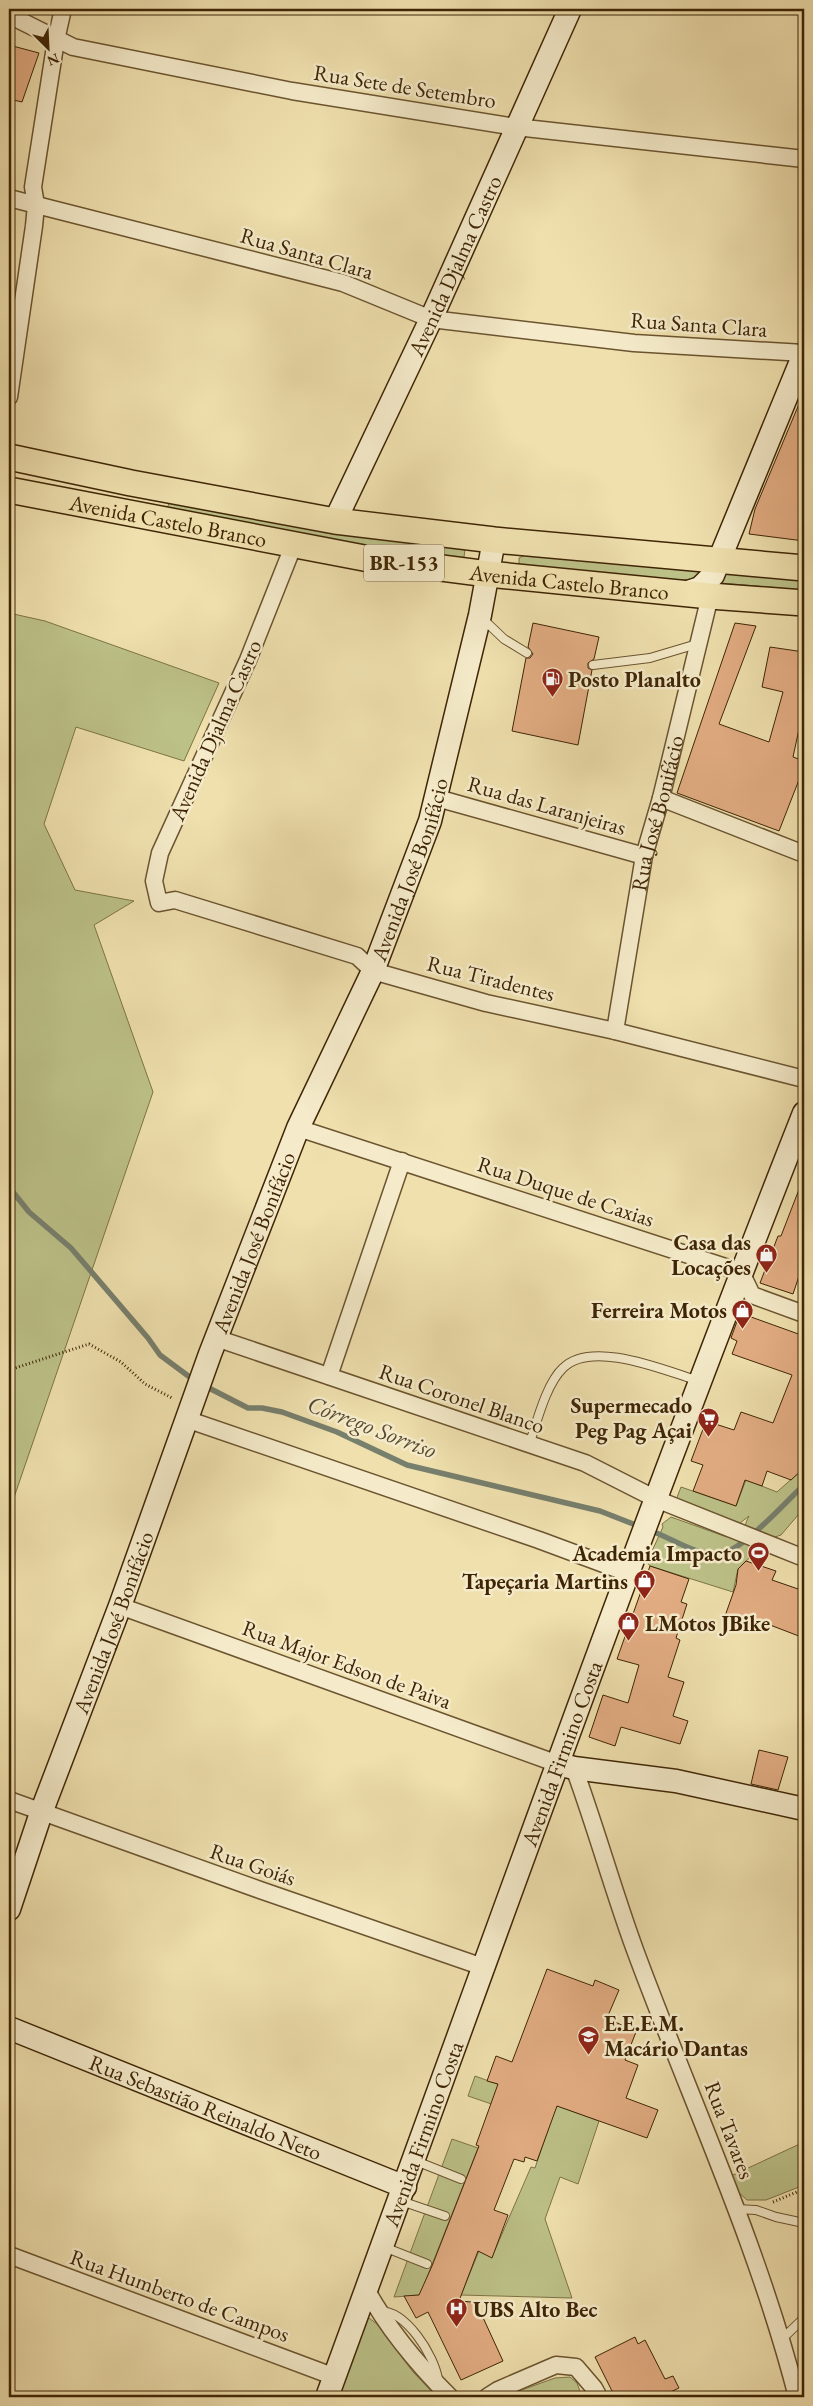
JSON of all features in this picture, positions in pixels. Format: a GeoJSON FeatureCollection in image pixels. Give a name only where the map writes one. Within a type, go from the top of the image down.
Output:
{"type":"FeatureCollection","features":[{"type":"Feature","properties":{"kind":"main road","name":"Avenida Castelo Branco"},"geometry":{"type":"LineString","coordinates":[[9,457],[130,483],[335,521],[494,540],[804,568]]}},
{"type":"Feature","properties":{"kind":"main road"},"geometry":{"type":"LineString","coordinates":[[122,512],[130,483]]}},
{"type":"Feature","properties":{"kind":"main road","name":"Avenida Castelo Branco"},"geometry":{"type":"LineString","coordinates":[[9,490],[364,558],[488,574],[685,594],[804,603]]}},
{"type":"Feature","properties":{"kind":"street"},"geometry":{"type":"LineString","coordinates":[[9,398],[36,206],[33,187],[56,40],[63,9]]}},
{"type":"Feature","properties":{"kind":"street","name":"Avenida Djalma Castro"},"geometry":{"type":"LineString","coordinates":[[335,521],[431,319],[570,9]]}},
{"type":"Feature","properties":{"kind":"street","name":"Rua Sete de Setembro"},"geometry":{"type":"LineString","coordinates":[[9,16],[23,21],[56,40],[73,47],[292,91],[516,127],[804,160]]}},
{"type":"Feature","properties":{"kind":"street","name":"Rua Santa Clara"},"geometry":{"type":"LineString","coordinates":[[9,198],[342,283],[431,319],[634,343],[804,353]]}},
{"type":"Feature","properties":{"kind":"street"},"geometry":{"type":"LineString","coordinates":[[685,594],[700,588],[713,575],[804,353]]}},
{"type":"Feature","properties":{"kind":"street","name":"Avenida José Bonifácio"},"geometry":{"type":"LineString","coordinates":[[9,1909],[41,1813],[120,1606],[213,1346],[298,1128],[373,971],[437,798],[480,615],[494,540]]}},
{"type":"Feature","properties":{"kind":"street","name":"Avenida Djalma Castro"},"geometry":{"type":"LineString","coordinates":[[175,900],[159,903],[154,881],[160,853],[248,660],[294,544]]}},
{"type":"Feature","properties":{"kind":"street","name":"Rua José Bonifácio"},"geometry":{"type":"LineString","coordinates":[[615,1031],[644,856],[662,798],[697,644],[710,596]]}},
{"type":"Feature","properties":{"kind":"street","name":"Rua das Laranjeiras"},"geometry":{"type":"LineString","coordinates":[[437,798],[644,856]]}},
{"type":"Feature","properties":{"kind":"street"},"geometry":{"type":"LineString","coordinates":[[662,798],[804,854]]}},
{"type":"Feature","properties":{"kind":"street","name":"Rua Tiradentes"},"geometry":{"type":"LineString","coordinates":[[175,900],[357,956],[373,971],[486,1003],[615,1031],[804,1079]]}},
{"type":"Feature","properties":{"kind":"street","name":"Avenida Firmino Costa"},"geometry":{"type":"LineString","coordinates":[[331,2387],[483,1967],[566,1766],[636,1550],[804,1113]]}},
{"type":"Feature","properties":{"kind":"street","name":"Rua Duque de Caxias"},"geometry":{"type":"LineString","coordinates":[[298,1128],[742,1272]]}},
{"type":"Feature","properties":{"kind":"street"},"geometry":{"type":"LineString","coordinates":[[329,1376],[402,1161]]}},
{"type":"Feature","properties":{"kind":"street"},"geometry":{"type":"LineString","coordinates":[[742,1272],[752,1295],[804,1314]]}},
{"type":"Feature","properties":{"kind":"street","name":"Rua Coronel Blanco"},"geometry":{"type":"LineString","coordinates":[[213,1346],[329,1376],[584,1464],[654,1505],[743,1534],[764,1544],[804,1558]]}},
{"type":"Feature","properties":{"kind":"street"},"geometry":{"type":"LineString","coordinates":[[191,1408],[628,1573]]}},
{"type":"Feature","properties":{"kind":"street","name":"Rua Major Edson de Paiva"},"geometry":{"type":"LineString","coordinates":[[120,1606],[566,1766]]}},
{"type":"Feature","properties":{"kind":"street"},"geometry":{"type":"LineString","coordinates":[[566,1766],[676,1781],[804,1809]]}},
{"type":"Feature","properties":{"kind":"street","name":"Rua Tavares"},"geometry":{"type":"LineString","coordinates":[[566,1766],[736,2209],[782,2339],[797,2397]]}},
{"type":"Feature","properties":{"kind":"street","name":"Rua Goiás"},"geometry":{"type":"LineString","coordinates":[[9,1800],[41,1813],[483,1967]]}},
{"type":"Feature","properties":{"kind":"street","name":"Rua Sebastião Reinaldo Neto"},"geometry":{"type":"LineString","coordinates":[[9,2028],[402,2194]]}},
{"type":"Feature","properties":{"kind":"street","name":"Rua Humberto de Campos"},"geometry":{"type":"LineString","coordinates":[[9,2256],[331,2387]]}},
{"type":"Feature","properties":{"kind":"street"},"geometry":{"type":"LineString","coordinates":[[366,2289],[378,2312],[445,2392]]}},
{"type":"Feature","properties":{"kind":"street"},"geometry":{"type":"LineString","coordinates":[[487,2397],[498,2390],[556,2365],[576,2367],[594,2388],[599,2397]]}},
{"type":"Feature","properties":{"kind":"lane"},"geometry":{"type":"LineString","coordinates":[[480,615],[504,639],[527,653]]}},
{"type":"Feature","properties":{"kind":"lane"},"geometry":{"type":"LineString","coordinates":[[593,665],[650,658],[697,644]]}},
{"type":"Feature","properties":{"kind":"lane"},"geometry":{"type":"LineString","coordinates":[[529,1445],[552,1384],[563,1367],[574,1360],[610,1356],[701,1381]]}},
{"type":"Feature","properties":{"kind":"lane"},"geometry":{"type":"LineString","coordinates":[[414,2161],[460,2179]]}},
{"type":"Feature","properties":{"kind":"lane"},"geometry":{"type":"LineString","coordinates":[[402,2194],[445,2216]]}},
{"type":"Feature","properties":{"kind":"lane"},"geometry":{"type":"LineString","coordinates":[[736,2209],[756,2210],[776,2217],[804,2223]]}},
{"type":"Feature","properties":{"kind":"lane"},"geometry":{"type":"LineString","coordinates":[[382,2246],[427,2264]]}},
{"type":"Feature","properties":{"kind":"lane"},"geometry":{"type":"LineString","coordinates":[[782,2339],[804,2318]]}},
{"type":"Feature","properties":{"kind":"path"},"geometry":{"type":"LineString","coordinates":[[9,1370],[89,1344],[121,1362],[145,1384],[191,1408]]}},
{"type":"Feature","properties":{"kind":"path"},"geometry":{"type":"LineString","coordinates":[[756,2210],[804,2189]]}},
{"type":"Feature","properties":{"kind":"green space"},"geometry":{"type":"Polygon","coordinates":[[[170,501],[465,549],[464,557],[457,559],[316,538],[167,508],[170,501]]]}},
{"type":"Feature","properties":{"kind":"green space"},"geometry":{"type":"Polygon","coordinates":[[[525,555],[701,571],[695,577],[672,581],[519,565],[519,558],[525,555]]]}},
{"type":"Feature","properties":{"kind":"green space"},"geometry":{"type":"Polygon","coordinates":[[[727,570],[804,578],[804,590],[720,583],[727,570]]]}},
{"type":"Feature","properties":{"kind":"green space"},"geometry":{"type":"Polygon","coordinates":[[[9,613],[45,621],[219,683],[184,761],[76,727],[44,824],[75,890],[134,901],[94,925],[153,1092],[9,1512],[9,613]]]}},
{"type":"Feature","properties":{"kind":"green space"},"geometry":{"type":"Polygon","coordinates":[[[804,1468],[804,1508],[781,1535],[769,1539],[738,1569],[733,1592],[650,1566],[647,1562],[663,1527],[662,1524],[671,1517],[724,1536],[740,1538],[742,1535],[749,1516],[740,1523],[676,1500],[681,1487],[736,1506],[746,1480],[777,1492],[804,1468]]]}},
{"type":"Feature","properties":{"kind":"green space"},"geometry":{"type":"Polygon","coordinates":[[[475,2076],[599,2121],[578,2184],[560,2177],[545,2219],[572,2298],[461,2295],[479,2251],[492,2257],[531,2167],[535,2168],[550,2124],[468,2096],[475,2076]]]}},
{"type":"Feature","properties":{"kind":"green space"},"geometry":{"type":"Polygon","coordinates":[[[452,2139],[478,2148],[420,2295],[394,2297],[452,2139]]]}},
{"type":"Feature","properties":{"kind":"green space"},"geometry":{"type":"Polygon","coordinates":[[[804,2142],[804,2185],[766,2200],[747,2200],[737,2191],[731,2176],[804,2142]]]}},
{"type":"Feature","properties":{"kind":"green space"},"geometry":{"type":"Polygon","coordinates":[[[369,2318],[377,2324],[413,2372],[437,2397],[338,2397],[366,2320],[369,2318]]]}},
{"type":"Feature","properties":{"kind":"green space"},"geometry":{"type":"Polygon","coordinates":[[[570,2377],[577,2383],[582,2397],[502,2397],[555,2378],[570,2377]]]}},
{"type":"Feature","properties":{"kind":"building"},"geometry":{"type":"Polygon","coordinates":[[[9,45],[39,53],[22,102],[9,99],[9,45]]]}},
{"type":"Feature","properties":{"kind":"building"},"geometry":{"type":"Polygon","coordinates":[[[804,392],[804,541],[749,534],[755,509],[804,392]]]}},
{"type":"Feature","properties":{"kind":"building","name":"Posto Planalto"},"geometry":{"type":"Polygon","coordinates":[[[533,623],[599,637],[594,659],[588,663],[588,668],[592,670],[578,745],[512,731],[526,658],[530,658],[533,654],[528,647],[533,623]]]}},
{"type":"Feature","properties":{"kind":"building"},"geometry":{"type":"Polygon","coordinates":[[[735,623],[756,626],[719,724],[769,742],[783,692],[762,687],[770,647],[804,652],[804,706],[793,757],[804,761],[804,767],[779,831],[677,793],[735,623]]]}},
{"type":"Feature","properties":{"kind":"building"},"geometry":{"type":"Polygon","coordinates":[[[803,1179],[804,1261],[793,1294],[760,1283],[803,1179]]]}},
{"type":"Feature","properties":{"kind":"building"},"geometry":{"type":"Polygon","coordinates":[[[740,1313],[804,1336],[804,1468],[791,1480],[767,1471],[762,1486],[745,1480],[736,1506],[693,1491],[703,1465],[691,1461],[706,1421],[734,1430],[741,1412],[773,1423],[792,1375],[732,1354],[737,1341],[731,1338],[740,1313]]]}},
{"type":"Feature","properties":{"kind":"building"},"geometry":{"type":"Polygon","coordinates":[[[746,1561],[776,1571],[772,1580],[804,1591],[804,1638],[757,1620],[753,1631],[727,1622],[725,1616],[736,1585],[738,1569],[746,1561]]]}},
{"type":"Feature","properties":{"kind":"building"},"geometry":{"type":"Polygon","coordinates":[[[650,1566],[689,1579],[681,1602],[687,1604],[676,1638],[680,1640],[668,1677],[684,1682],[673,1716],[688,1721],[680,1744],[621,1727],[615,1746],[589,1737],[603,1695],[628,1703],[639,1665],[617,1659],[650,1566]]]}},
{"type":"Feature","properties":{"kind":"building"},"geometry":{"type":"Polygon","coordinates":[[[759,1750],[788,1757],[778,1790],[751,1784],[759,1750]]]}},
{"type":"Feature","properties":{"kind":"building"},"geometry":{"type":"Polygon","coordinates":[[[547,1969],[593,1986],[595,1980],[619,1990],[607,2018],[636,2032],[625,2060],[638,2065],[626,2098],[658,2110],[647,2138],[557,2106],[537,2161],[525,2157],[524,2162],[514,2159],[494,2210],[508,2215],[492,2258],[478,2251],[459,2301],[472,2302],[476,2311],[480,2311],[503,2361],[461,2380],[428,2312],[416,2318],[404,2296],[419,2295],[432,2266],[479,2146],[476,2145],[498,2084],[487,2081],[496,2056],[512,2062],[547,1969]]]}},
{"type":"Feature","properties":{"kind":"building"},"geometry":{"type":"Polygon","coordinates":[[[635,2337],[638,2344],[645,2340],[665,2379],[673,2376],[679,2388],[668,2393],[670,2397],[615,2397],[595,2357],[635,2337]]]}},
{"type":"Feature","properties":{"kind":"waterway","name":"Córrego Sorriso"},"geometry":{"type":"LineString","coordinates":[[9,1187],[29,1212],[71,1248],[148,1338],[160,1355],[195,1381]]}},
{"type":"Feature","properties":{"kind":"waterway","name":"Córrego Sorriso"},"geometry":{"type":"LineString","coordinates":[[203,1385],[248,1408],[262,1408],[282,1412],[337,1432],[407,1465],[600,1511],[641,1527]]}},
{"type":"Feature","properties":{"kind":"waterway","name":"Córrego Sorriso"},"geometry":{"type":"LineString","coordinates":[[649,1530],[697,1551],[714,1555],[724,1553],[736,1547],[761,1527],[804,1485]]}},
{"type":"Feature","properties":{"kind":"place","name":"Posto Planalto"},"geometry":{"type":"Point","coordinates":[552,698]}},
{"type":"Feature","properties":{"kind":"place","name":"Casa das Locações"},"geometry":{"type":"Point","coordinates":[767,1274]}},
{"type":"Feature","properties":{"kind":"place","name":"Ferreira Motos"},"geometry":{"type":"Point","coordinates":[743,1329]}},
{"type":"Feature","properties":{"kind":"place","name":"Supermecado Peg Pag Açai"},"geometry":{"type":"Point","coordinates":[708,1437]}},
{"type":"Feature","properties":{"kind":"place","name":"Academia Impacto"},"geometry":{"type":"Point","coordinates":[758,1572]}},
{"type":"Feature","properties":{"kind":"place","name":"Tapeçaria Martins"},"geometry":{"type":"Point","coordinates":[644,1600]}},
{"type":"Feature","properties":{"kind":"place","name":"LMotos JBike"},"geometry":{"type":"Point","coordinates":[629,1642]}},
{"type":"Feature","properties":{"kind":"place","name":"E.E.E.M. Macário Dantas"},"geometry":{"type":"Point","coordinates":[588,2055]}},
{"type":"Feature","properties":{"kind":"place","name":"UBS Alto Bec"},"geometry":{"type":"Point","coordinates":[457,2328]}}]}
